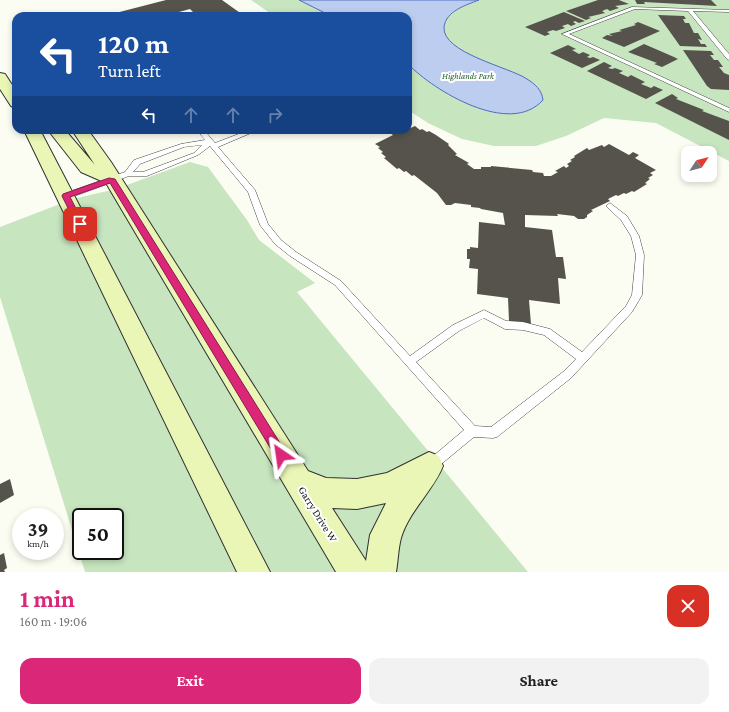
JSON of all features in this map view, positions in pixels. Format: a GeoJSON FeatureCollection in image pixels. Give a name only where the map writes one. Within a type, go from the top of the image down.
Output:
{"type":"FeatureCollection","features":[{"type":"Feature","properties":{"kind":"main road"},"geometry":{"type":"LineString","coordinates":[[8,78],[12,90]]}},
{"type":"Feature","properties":{"kind":"main road"},"geometry":{"type":"LineString","coordinates":[[34,134],[254,572]]}},
{"type":"Feature","properties":{"kind":"main road"},"geometry":{"type":"LineString","coordinates":[[59,134],[87,168],[120,177]]}},
{"type":"Feature","properties":{"kind":"main road","name":"Garry Drive W"},"geometry":{"type":"LineString","coordinates":[[83,134],[120,177],[298,481],[354,572]]}},
{"type":"Feature","properties":{"kind":"main road"},"geometry":{"type":"LineString","coordinates":[[298,481],[326,493],[356,494],[391,488],[429,466]]}},
{"type":"Feature","properties":{"kind":"main road"},"geometry":{"type":"LineString","coordinates":[[380,572],[386,535],[402,504],[429,466]]}},
{"type":"Feature","properties":{"kind":"lane"},"geometry":{"type":"LineString","coordinates":[[729,11],[634,8],[565,34],[729,110]]}},
{"type":"Feature","properties":{"kind":"lane"},"geometry":{"type":"LineString","coordinates":[[689,9],[729,58]]}},
{"type":"Feature","properties":{"kind":"lane"},"geometry":{"type":"LineString","coordinates":[[203,134],[252,192],[264,225],[278,242],[293,254],[338,283],[472,431],[493,434],[567,375],[628,309],[637,295],[640,255],[635,236],[624,218],[610,206]]}},
{"type":"Feature","properties":{"kind":"lane"},"geometry":{"type":"LineString","coordinates":[[66,196],[120,177],[144,174],[196,154],[212,144],[243,134]]}},
{"type":"Feature","properties":{"kind":"lane"},"geometry":{"type":"LineString","coordinates":[[120,177],[137,162],[182,145],[212,144]]}},
{"type":"Feature","properties":{"kind":"lane"},"geometry":{"type":"LineString","coordinates":[[409,362],[456,328],[484,314],[505,325],[523,326],[547,332],[582,358]]}},
{"type":"Feature","properties":{"kind":"lane"},"geometry":{"type":"LineString","coordinates":[[429,466],[472,431]]}},
{"type":"Feature","properties":{"kind":"green space","name":"Highlands Park"},"geometry":{"type":"Polygon","coordinates":[[[251,0],[729,0],[729,161],[717,155],[717,146],[700,146],[656,123],[604,118],[566,136],[536,146],[494,146],[462,139],[428,123],[412,113],[412,12],[268,12],[251,0]]]}},
{"type":"Feature","properties":{"kind":"green space"},"geometry":{"type":"Polygon","coordinates":[[[190,162],[208,167],[247,220],[259,240],[315,283],[297,292],[528,572],[85,572],[81,560],[124,560],[124,508],[72,508],[72,530],[0,297],[0,227],[73,199],[116,189],[190,162]]]}},
{"type":"Feature","properties":{"kind":"water"},"geometry":{"type":"Polygon","coordinates":[[[299,0],[479,0],[457,9],[448,17],[444,27],[446,36],[465,52],[518,74],[530,81],[540,90],[543,100],[529,110],[512,114],[493,112],[473,106],[453,97],[435,86],[412,68],[412,12],[323,12],[299,0]]]}},
{"type":"Feature","properties":{"kind":"building"},"geometry":{"type":"Polygon","coordinates":[[[166,0],[222,0],[239,12],[193,12],[190,9],[179,12],[120,12],[166,0]]]}},
{"type":"Feature","properties":{"kind":"building"},"geometry":{"type":"Polygon","coordinates":[[[598,0],[619,0],[629,4],[615,6],[619,8],[610,11],[607,9],[602,11],[605,13],[588,17],[591,18],[586,20],[566,11],[598,0]]]}},
{"type":"Feature","properties":{"kind":"building"},"geometry":{"type":"Polygon","coordinates":[[[635,0],[711,0],[717,6],[644,2],[645,4],[637,4],[635,0]]]}},
{"type":"Feature","properties":{"kind":"building"},"geometry":{"type":"Polygon","coordinates":[[[564,12],[585,21],[579,23],[575,21],[573,22],[576,24],[571,26],[568,24],[562,26],[565,28],[547,32],[550,34],[545,36],[525,27],[564,12]]]}},
{"type":"Feature","properties":{"kind":"building"},"geometry":{"type":"Polygon","coordinates":[[[658,15],[684,16],[686,19],[683,19],[685,23],[689,23],[694,33],[698,33],[702,40],[698,39],[701,44],[705,44],[707,47],[680,46],[658,15]]]}},
{"type":"Feature","properties":{"kind":"building"},"geometry":{"type":"Polygon","coordinates":[[[638,22],[660,31],[624,47],[602,38],[607,35],[613,36],[609,34],[622,31],[619,30],[636,25],[634,24],[638,22]]]}},
{"type":"Feature","properties":{"kind":"building"},"geometry":{"type":"Polygon","coordinates":[[[644,44],[678,59],[662,67],[654,64],[657,63],[628,52],[644,44]]]}},
{"type":"Feature","properties":{"kind":"building"},"geometry":{"type":"Polygon","coordinates":[[[568,45],[576,49],[572,50],[579,54],[583,52],[590,55],[587,57],[593,57],[600,60],[582,68],[550,53],[568,45]]]}},
{"type":"Feature","properties":{"kind":"building"},"geometry":{"type":"Polygon","coordinates":[[[683,50],[711,51],[714,55],[710,55],[714,60],[718,60],[723,67],[719,67],[724,73],[729,75],[729,90],[711,89],[707,86],[683,50]]]}},
{"type":"Feature","properties":{"kind":"building"},"geometry":{"type":"Polygon","coordinates":[[[604,62],[612,66],[608,68],[615,68],[623,71],[619,73],[628,77],[631,75],[645,82],[641,84],[651,88],[654,86],[663,90],[646,99],[587,71],[604,62]]]}},
{"type":"Feature","properties":{"kind":"building"},"geometry":{"type":"Polygon","coordinates":[[[672,94],[678,98],[676,99],[729,121],[729,140],[655,103],[672,94]]]}},
{"type":"Feature","properties":{"kind":"building"},"geometry":{"type":"Polygon","coordinates":[[[415,126],[420,130],[422,129],[427,132],[429,131],[436,135],[449,144],[448,145],[457,154],[455,155],[469,163],[467,164],[474,169],[481,169],[481,167],[491,166],[532,170],[533,172],[543,173],[544,176],[551,176],[558,172],[555,171],[564,166],[566,168],[569,166],[567,164],[572,161],[570,160],[575,157],[574,156],[587,148],[589,150],[602,145],[604,147],[609,144],[629,155],[633,152],[639,155],[635,158],[656,170],[650,173],[653,175],[648,178],[650,179],[645,183],[647,184],[634,192],[624,193],[618,196],[616,195],[608,199],[610,201],[591,210],[593,211],[584,219],[557,214],[558,216],[525,215],[525,227],[552,230],[556,257],[563,257],[566,279],[558,278],[560,304],[529,300],[531,324],[509,321],[508,298],[477,294],[478,269],[469,268],[470,259],[467,259],[467,249],[470,249],[470,247],[478,248],[479,222],[505,225],[503,213],[471,207],[471,205],[455,203],[446,205],[437,193],[414,175],[412,176],[399,168],[397,169],[384,158],[386,157],[378,148],[380,147],[375,144],[393,135],[392,134],[412,134],[412,127],[415,126]]]}},
{"type":"Feature","properties":{"kind":"building"},"geometry":{"type":"Polygon","coordinates":[[[10,479],[14,495],[0,503],[0,484],[10,479]]]}},
{"type":"Feature","properties":{"kind":"building"},"geometry":{"type":"Polygon","coordinates":[[[4,553],[7,568],[4,570],[5,572],[0,572],[0,555],[4,553]]]}},
{"type":"Feature","properties":{"kind":"route"},"geometry":{"type":"LineString","coordinates":[[80,224],[66,196],[112,179],[281,455]]}}]}
